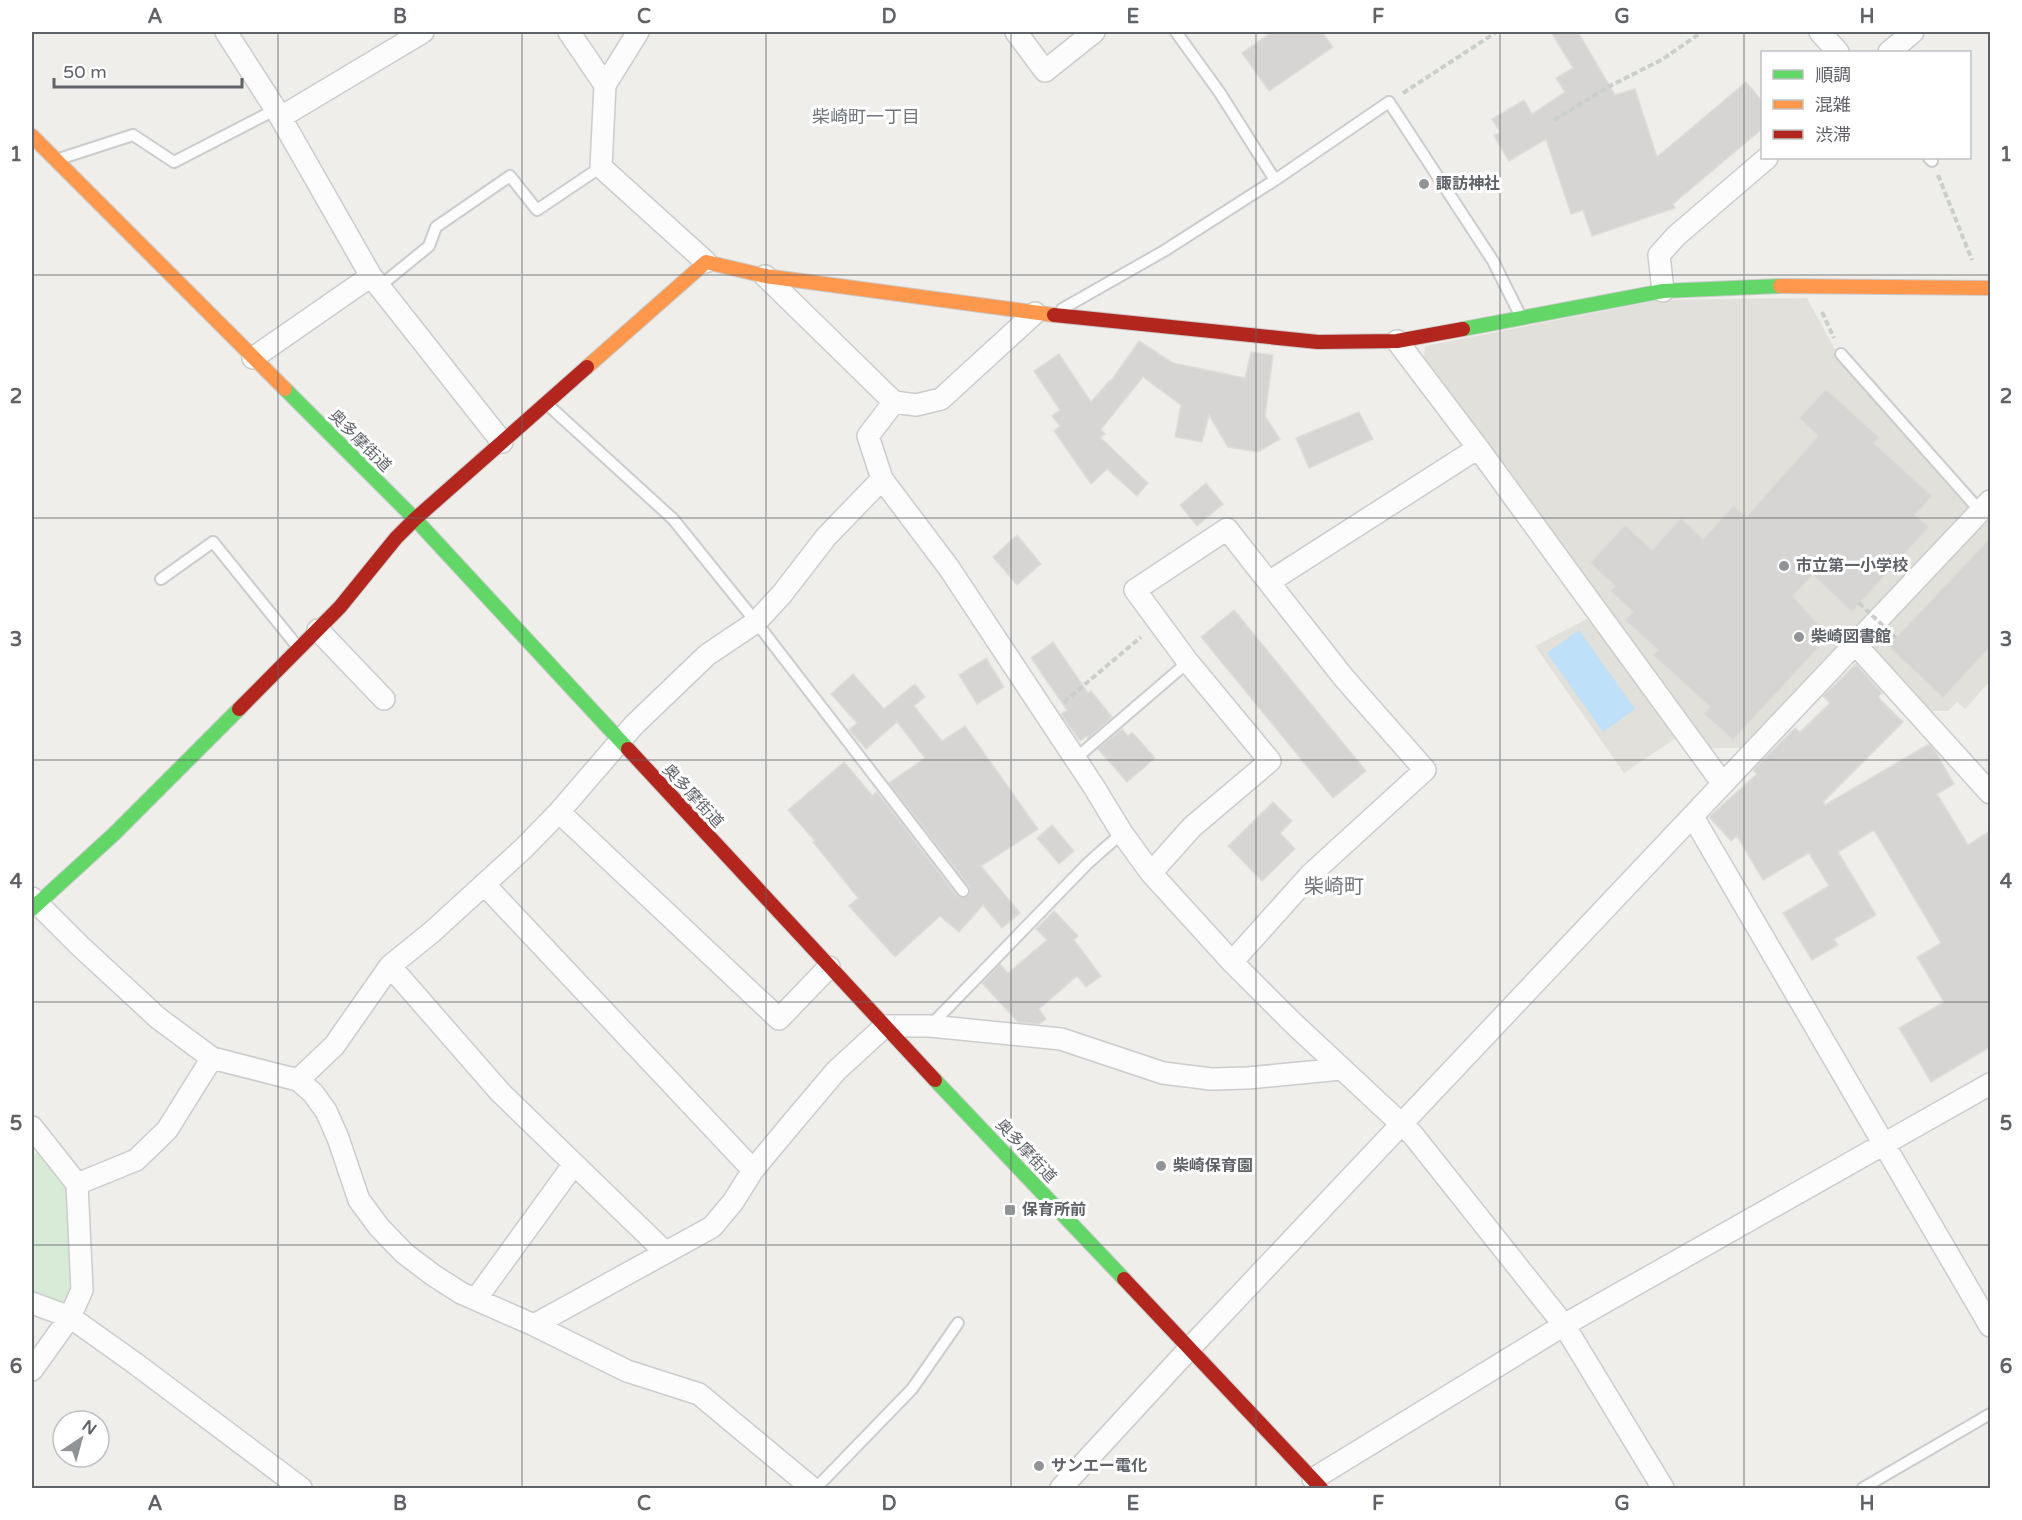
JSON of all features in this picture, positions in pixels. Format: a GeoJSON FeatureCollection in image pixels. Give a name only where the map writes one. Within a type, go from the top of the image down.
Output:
{"type":"FeatureCollection","features":[{"type":"Feature","properties":{"kind":"street"},"geometry":{"type":"LineString","coordinates":[[226,32],[278,114],[375,281],[502,442]]}},
{"type":"Feature","properties":{"kind":"street"},"geometry":{"type":"LineString","coordinates":[[278,114],[286,114],[423,32]]}},
{"type":"Feature","properties":{"kind":"street"},"geometry":{"type":"LineString","coordinates":[[569,32],[605,85]]}},
{"type":"Feature","properties":{"kind":"street"},"geometry":{"type":"LineString","coordinates":[[638,32],[605,85],[601,167],[706,262],[765,276],[1043,314],[1318,342],[1397,341],[1663,291],[1809,285],[1987,288]]}},
{"type":"Feature","properties":{"kind":"street"},"geometry":{"type":"LineString","coordinates":[[1016,32],[1045,71],[1094,32]]}},
{"type":"Feature","properties":{"kind":"street"},"geometry":{"type":"LineString","coordinates":[[1820,32],[1837,51]]}},
{"type":"Feature","properties":{"kind":"street"},"geometry":{"type":"LineString","coordinates":[[1890,51],[1913,32]]}},
{"type":"Feature","properties":{"kind":"street","name":"奥多摩街道"},"geometry":{"type":"LineString","coordinates":[[32,136],[415,519],[829,967],[1317,1484]]}},
{"type":"Feature","properties":{"kind":"street"},"geometry":{"type":"LineString","coordinates":[[1663,291],[1659,255],[1676,236],[1766,159]]}},
{"type":"Feature","properties":{"kind":"street"},"geometry":{"type":"LineString","coordinates":[[706,262],[415,519],[396,538],[340,607],[318,630],[114,834],[34,903],[158,1018],[212,1058],[298,1080],[314,1093],[326,1111],[338,1138],[359,1200],[379,1227],[404,1253],[433,1275],[476,1299],[627,1371],[699,1394],[814,1488]]}},
{"type":"Feature","properties":{"kind":"street"},"geometry":{"type":"LineString","coordinates":[[765,276],[894,402],[916,405],[941,399],[1043,314]]}},
{"type":"Feature","properties":{"kind":"street"},"geometry":{"type":"LineString","coordinates":[[253,358],[375,281]]}},
{"type":"Feature","properties":{"kind":"street"},"geometry":{"type":"LineString","coordinates":[[1397,341],[1479,448],[1723,784]]}},
{"type":"Feature","properties":{"kind":"street"},"geometry":{"type":"LineString","coordinates":[[894,402],[868,436],[882,479],[949,568],[1122,833],[1151,873],[1232,962],[1341,1069],[1413,1135],[1564,1325],[1663,1488]]}},
{"type":"Feature","properties":{"kind":"street"},"geometry":{"type":"LineString","coordinates":[[1269,582],[1479,448]]}},
{"type":"Feature","properties":{"kind":"street"},"geometry":{"type":"LineString","coordinates":[[298,1080],[334,1046],[390,966],[432,932],[524,848],[559,812],[634,725],[706,655],[756,622],[782,594],[826,537],[882,479]]}},
{"type":"Feature","properties":{"kind":"street"},"geometry":{"type":"LineString","coordinates":[[1061,1488],[1189,1349],[1986,507]]}},
{"type":"Feature","properties":{"kind":"street"},"geometry":{"type":"LineString","coordinates":[[1151,873],[1192,827],[1270,761],[1157,623],[1135,590],[1227,529],[1344,678],[1425,770],[1311,874],[1232,962]]}},
{"type":"Feature","properties":{"kind":"street"},"geometry":{"type":"LineString","coordinates":[[318,630],[384,699]]}},
{"type":"Feature","properties":{"kind":"street"},"geometry":{"type":"LineString","coordinates":[[1856,645],[1990,792]]}},
{"type":"Feature","properties":{"kind":"street"},"geometry":{"type":"LineString","coordinates":[[559,812],[779,1019],[829,967]]}},
{"type":"Feature","properties":{"kind":"street"},"geometry":{"type":"LineString","coordinates":[[1693,817],[1990,1326]]}},
{"type":"Feature","properties":{"kind":"street"},"geometry":{"type":"LineString","coordinates":[[484,884],[753,1170]]}},
{"type":"Feature","properties":{"kind":"street"},"geometry":{"type":"LineString","coordinates":[[390,966],[500,1092],[665,1252]]}},
{"type":"Feature","properties":{"kind":"street"},"geometry":{"type":"LineString","coordinates":[[534,1325],[712,1227],[733,1202],[753,1170],[836,1071],[885,1026],[930,1026],[1061,1039],[1163,1073],[1211,1079],[1248,1078],[1341,1069]]}},
{"type":"Feature","properties":{"kind":"street"},"geometry":{"type":"LineString","coordinates":[[77,1184],[136,1160],[167,1130],[212,1058]]}},
{"type":"Feature","properties":{"kind":"street"},"geometry":{"type":"LineString","coordinates":[[1317,1484],[1564,1325],[1990,1084]]}},
{"type":"Feature","properties":{"kind":"street"},"geometry":{"type":"LineString","coordinates":[[32,1127],[77,1184],[82,1290],[69,1317],[32,1370]]}},
{"type":"Feature","properties":{"kind":"street"},"geometry":{"type":"LineString","coordinates":[[476,1299],[574,1164]]}},
{"type":"Feature","properties":{"kind":"street"},"geometry":{"type":"LineString","coordinates":[[32,1303],[69,1317],[136,1364],[300,1488]]}},
{"type":"Feature","properties":{"kind":"lane"},"geometry":{"type":"LineString","coordinates":[[1176,32],[1220,93],[1275,180]]}},
{"type":"Feature","properties":{"kind":"lane"},"geometry":{"type":"LineString","coordinates":[[1043,314],[1164,251],[1275,180],[1389,102],[1493,261],[1521,317]]}},
{"type":"Feature","properties":{"kind":"lane"},"geometry":{"type":"LineString","coordinates":[[55,160],[133,135],[174,162],[269,113],[278,114]]}},
{"type":"Feature","properties":{"kind":"lane"},"geometry":{"type":"LineString","coordinates":[[375,281],[429,246],[436,227],[510,176],[537,210],[601,167]]}},
{"type":"Feature","properties":{"kind":"lane"},"geometry":{"type":"LineString","coordinates":[[1842,354],[1986,507]]}},
{"type":"Feature","properties":{"kind":"lane"},"geometry":{"type":"LineString","coordinates":[[546,403],[673,519],[756,622],[963,891]]}},
{"type":"Feature","properties":{"kind":"lane"},"geometry":{"type":"LineString","coordinates":[[161,579],[213,542],[300,648]]}},
{"type":"Feature","properties":{"kind":"lane"},"geometry":{"type":"LineString","coordinates":[[1075,759],[1188,662]]}},
{"type":"Feature","properties":{"kind":"lane"},"geometry":{"type":"LineString","coordinates":[[930,1026],[1088,863],[1122,833]]}},
{"type":"Feature","properties":{"kind":"lane"},"geometry":{"type":"LineString","coordinates":[[814,1488],[912,1389],[958,1323]]}},
{"type":"Feature","properties":{"kind":"lane"},"geometry":{"type":"LineString","coordinates":[[1863,1488],[1990,1414]]}},
{"type":"Feature","properties":{"kind":"path"},"geometry":{"type":"LineString","coordinates":[[1554,120],[1608,87],[1663,59],[1702,32]]}},
{"type":"Feature","properties":{"kind":"path"},"geometry":{"type":"LineString","coordinates":[[1389,102],[1495,33]]}},
{"type":"Feature","properties":{"kind":"path"},"geometry":{"type":"LineString","coordinates":[[1930,159],[1987,288]]}},
{"type":"Feature","properties":{"kind":"path"},"geometry":{"type":"LineString","coordinates":[[1809,285],[1842,354]]}},
{"type":"Feature","properties":{"kind":"path"},"geometry":{"type":"LineString","coordinates":[[1859,603],[1896,638]]}},
{"type":"Feature","properties":{"kind":"path"},"geometry":{"type":"LineString","coordinates":[[1047,716],[1157,623]]}},
{"type":"Feature","properties":{"kind":"shaded area","name":"市立第一小学校"},"geometry":{"type":"Polygon","coordinates":[[[1807,298],[1839,357],[1985,523],[1990,518],[1990,681],[1965,709],[1957,702],[1948,711],[1931,711],[1855,627],[1740,748],[1711,748],[1694,726],[1624,773],[1535,646],[1608,608],[1424,358],[1425,346],[1659,300],[1807,298]]]}},
{"type":"Feature","properties":{"kind":"green space"},"geometry":{"type":"Polygon","coordinates":[[[43,1146],[71,1180],[77,1288],[60,1311],[32,1301],[32,1158],[43,1146]]]}},
{"type":"Feature","properties":{"kind":"water"},"geometry":{"type":"Polygon","coordinates":[[[1579,630],[1635,709],[1603,732],[1547,653],[1579,630]]]}},
{"type":"Feature","properties":{"kind":"building"},"geometry":{"type":"Polygon","coordinates":[[[1272,32],[1322,32],[1333,47],[1269,91],[1242,53],[1272,32]]]}},
{"type":"Feature","properties":{"kind":"building"},"geometry":{"type":"Polygon","coordinates":[[[1551,32],[1578,32],[1615,95],[1635,89],[1657,157],[1746,82],[1761,100],[1761,130],[1673,204],[1675,208],[1592,236],[1583,210],[1571,214],[1546,139],[1509,161],[1494,136],[1500,132],[1492,119],[1524,100],[1532,114],[1565,92],[1556,78],[1573,68],[1551,32]]]}},
{"type":"Feature","properties":{"kind":"building"},"geometry":{"type":"Polygon","coordinates":[[[1139,341],[1173,363],[1245,378],[1251,352],[1273,355],[1265,416],[1280,439],[1258,452],[1228,447],[1209,415],[1202,442],[1175,437],[1181,405],[1143,377],[1101,429],[1105,434],[1100,437],[1148,483],[1137,496],[1107,469],[1091,484],[1054,431],[1060,426],[1052,416],[1060,410],[1034,371],[1059,354],[1091,402],[1111,381],[1139,341]]]}},
{"type":"Feature","properties":{"kind":"building"},"geometry":{"type":"Polygon","coordinates":[[[1826,389],[1879,437],[1874,443],[1932,496],[1915,515],[1929,527],[1852,612],[1813,575],[1793,596],[1829,636],[1733,740],[1704,714],[1710,707],[1653,655],[1658,650],[1625,620],[1633,612],[1610,591],[1615,586],[1590,563],[1625,525],[1652,550],[1681,518],[1703,539],[1734,505],[1746,517],[1818,436],[1799,418],[1826,389]]]}},
{"type":"Feature","properties":{"kind":"building"},"geometry":{"type":"Polygon","coordinates":[[[1359,412],[1373,439],[1309,468],[1296,438],[1359,412]]]}},
{"type":"Feature","properties":{"kind":"building"},"geometry":{"type":"Polygon","coordinates":[[[1206,483],[1223,504],[1197,526],[1180,505],[1206,483]]]}},
{"type":"Feature","properties":{"kind":"building"},"geometry":{"type":"Polygon","coordinates":[[[1017,535],[1041,564],[1017,585],[993,557],[1017,535]]]}},
{"type":"Feature","properties":{"kind":"building"},"geometry":{"type":"Polygon","coordinates":[[[1990,538],[1990,647],[1943,698],[1888,646],[1990,538]]]}},
{"type":"Feature","properties":{"kind":"building"},"geometry":{"type":"Polygon","coordinates":[[[1234,610],[1366,771],[1333,798],[1201,637],[1234,610]]]}},
{"type":"Feature","properties":{"kind":"building"},"geometry":{"type":"Polygon","coordinates":[[[1053,642],[1088,693],[1091,691],[1112,717],[1088,738],[1087,736],[1080,741],[1061,714],[1067,710],[1031,658],[1053,642]]]}},
{"type":"Feature","properties":{"kind":"building"},"geometry":{"type":"Polygon","coordinates":[[[986,658],[1004,687],[977,704],[959,675],[986,658]]]}},
{"type":"Feature","properties":{"kind":"building"},"geometry":{"type":"Polygon","coordinates":[[[1856,664],[1882,693],[1878,697],[1903,722],[1823,802],[1825,805],[1929,744],[1954,784],[1937,794],[1968,845],[1990,831],[1990,1047],[1931,1082],[1899,1028],[1944,1002],[1917,957],[1941,943],[1874,830],[1838,852],[1876,915],[1834,939],[1838,945],[1812,960],[1783,913],[1829,886],[1809,853],[1763,880],[1737,836],[1731,841],[1709,817],[1757,774],[1753,770],[1795,728],[1800,732],[1830,703],[1823,696],[1856,664]]]}},
{"type":"Feature","properties":{"kind":"building"},"geometry":{"type":"Polygon","coordinates":[[[853,674],[884,709],[915,684],[925,697],[914,706],[942,741],[965,726],[1038,829],[981,866],[1020,913],[1002,928],[983,905],[959,932],[940,916],[895,957],[849,906],[858,898],[813,842],[815,841],[788,810],[844,762],[872,795],[877,792],[957,896],[963,898],[970,894],[969,886],[889,783],[925,758],[897,722],[866,749],[849,730],[857,723],[831,694],[853,674]]]}},
{"type":"Feature","properties":{"kind":"building"},"geometry":{"type":"Polygon","coordinates":[[[1122,729],[1128,736],[1132,732],[1155,758],[1127,782],[1098,749],[1122,729]]]}},
{"type":"Feature","properties":{"kind":"building"},"geometry":{"type":"Polygon","coordinates":[[[1273,802],[1292,821],[1280,833],[1295,849],[1262,881],[1228,846],[1273,802]]]}},
{"type":"Feature","properties":{"kind":"building"},"geometry":{"type":"Polygon","coordinates":[[[1052,825],[1074,851],[1059,864],[1037,838],[1052,825]]]}},
{"type":"Feature","properties":{"kind":"building"},"geometry":{"type":"Polygon","coordinates":[[[1054,911],[1078,936],[1074,940],[1101,976],[1086,987],[1077,976],[1039,1009],[1046,1019],[1039,1024],[1018,1022],[982,983],[1000,964],[1008,973],[1047,940],[1036,929],[1054,911]]]}},
{"type":"Feature","properties":{"kind":"traffic: fast"},"geometry":{"type":"LineString","coordinates":[[1463,329],[1663,291],[1780,286]]}},
{"type":"Feature","properties":{"kind":"traffic: fast"},"geometry":{"type":"LineString","coordinates":[[285,389],[415,519],[628,749]]}},
{"type":"Feature","properties":{"kind":"traffic: fast"},"geometry":{"type":"LineString","coordinates":[[32,909],[114,834],[239,709]]}},
{"type":"Feature","properties":{"kind":"traffic: fast"},"geometry":{"type":"LineString","coordinates":[[935,1080],[1124,1279]]}},
{"type":"Feature","properties":{"kind":"traffic: slow"},"geometry":{"type":"LineString","coordinates":[[32,136],[285,389]]}},
{"type":"Feature","properties":{"kind":"traffic: slow"},"geometry":{"type":"LineString","coordinates":[[587,367],[706,262],[765,276],[1054,315]]}},
{"type":"Feature","properties":{"kind":"traffic: slow"},"geometry":{"type":"LineString","coordinates":[[1780,286],[1990,288]]}},
{"type":"Feature","properties":{"kind":"traffic: jam"},"geometry":{"type":"LineString","coordinates":[[1054,315],[1318,342],[1397,341],[1463,329]]}},
{"type":"Feature","properties":{"kind":"traffic: jam"},"geometry":{"type":"LineString","coordinates":[[239,709],[340,607],[396,538],[415,519],[587,367]]}},
{"type":"Feature","properties":{"kind":"traffic: jam"},"geometry":{"type":"LineString","coordinates":[[628,749],[935,1080]]}},
{"type":"Feature","properties":{"kind":"traffic: jam"},"geometry":{"type":"LineString","coordinates":[[1124,1279],[1321,1488]]}},
{"type":"Feature","properties":{"kind":"place","name":"諏訪神社"},"geometry":{"type":"Point","coordinates":[1424,184]}},
{"type":"Feature","properties":{"kind":"place","name":"市立第一小学校"},"geometry":{"type":"Point","coordinates":[1784,566]}},
{"type":"Feature","properties":{"kind":"place","name":"柴崎図書館"},"geometry":{"type":"Point","coordinates":[1799,637]}},
{"type":"Feature","properties":{"kind":"place","name":"柴崎保育園"},"geometry":{"type":"Point","coordinates":[1161,1166]}},
{"type":"Feature","properties":{"kind":"place","name":"保育所前"},"geometry":{"type":"Point","coordinates":[1010,1210]}},
{"type":"Feature","properties":{"kind":"place","name":"サンエー電化"},"geometry":{"type":"Point","coordinates":[1039,1466]}},
{"type":"Feature","properties":{"kind":"district","name":"柴崎町一丁目"},"geometry":{"type":"Point","coordinates":[866,117]}},
{"type":"Feature","properties":{"kind":"district","name":"柴崎町"},"geometry":{"type":"Point","coordinates":[1334,887]}}]}
